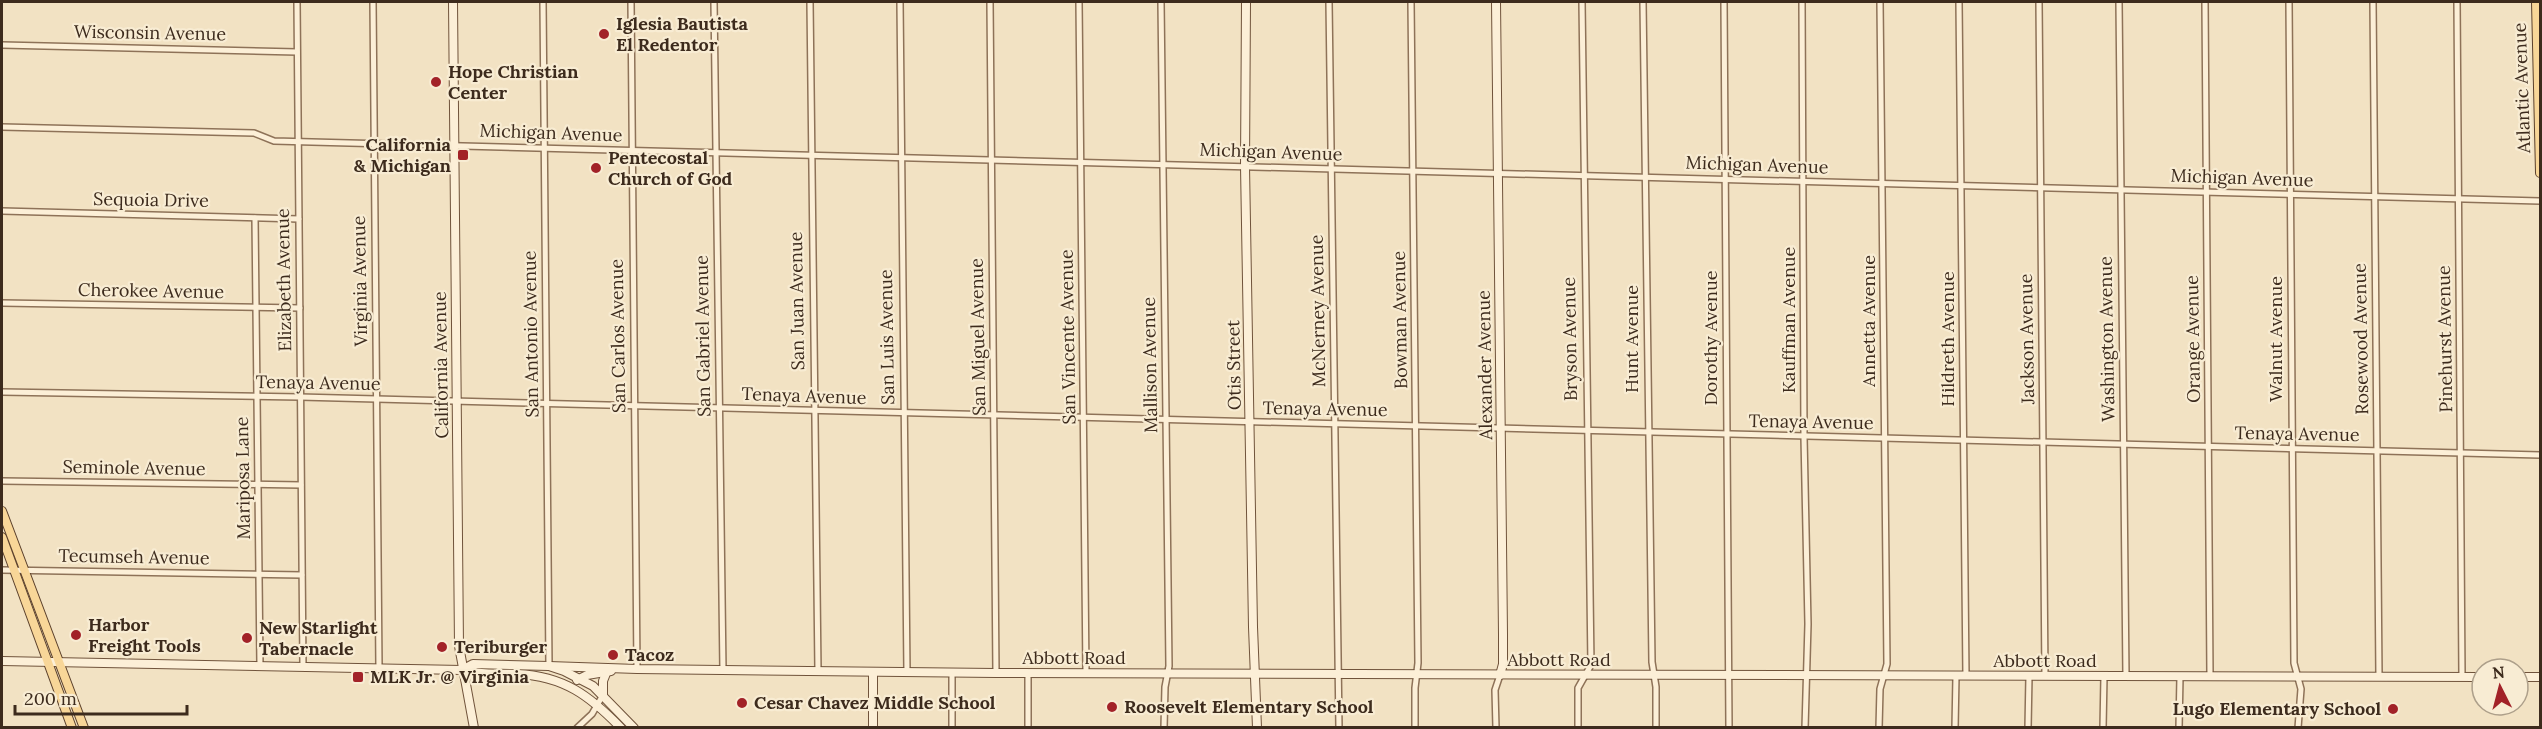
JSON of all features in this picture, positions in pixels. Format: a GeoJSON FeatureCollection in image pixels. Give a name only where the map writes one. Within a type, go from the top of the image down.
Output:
{"type":"FeatureCollection","features":[{"type":"Feature","properties":{"kind":"main road","name":"Atlantic Avenue"},"geometry":{"type":"LineString","coordinates":[[2536,2],[2541,173]]}},
{"type":"Feature","properties":{"kind":"main road"},"geometry":{"type":"LineString","coordinates":[[2,511],[84,728]]}},
{"type":"Feature","properties":{"kind":"main road"},"geometry":{"type":"LineString","coordinates":[[2,537],[72,728]]}},
{"type":"Feature","properties":{"kind":"street","name":"Elizabeth Avenue"},"geometry":{"type":"LineString","coordinates":[[297,2],[303,667]]}},
{"type":"Feature","properties":{"kind":"street","name":"Virginia Avenue"},"geometry":{"type":"LineString","coordinates":[[373,2],[379,669]]}},
{"type":"Feature","properties":{"kind":"street","name":"California Avenue"},"geometry":{"type":"LineString","coordinates":[[453,2],[459,646],[474,728]]}},
{"type":"Feature","properties":{"kind":"street","name":"San Antonio Avenue"},"geometry":{"type":"LineString","coordinates":[[543,2],[549,666]]}},
{"type":"Feature","properties":{"kind":"street","name":"San Carlos Avenue"},"geometry":{"type":"LineString","coordinates":[[631,2],[637,669]]}},
{"type":"Feature","properties":{"kind":"street","name":"San Gabriel Avenue"},"geometry":{"type":"LineString","coordinates":[[714,2],[723,670]]}},
{"type":"Feature","properties":{"kind":"street","name":"San Juan Avenue"},"geometry":{"type":"LineString","coordinates":[[810,2],[813,411],[818,671]]}},
{"type":"Feature","properties":{"kind":"street","name":"San Luis Avenue"},"geometry":{"type":"LineString","coordinates":[[900,2],[907,672]]}},
{"type":"Feature","properties":{"kind":"street","name":"San Miguel Avenue"},"geometry":{"type":"LineString","coordinates":[[990,2],[996,673]]}},
{"type":"Feature","properties":{"kind":"street","name":"San Vincente Avenue"},"geometry":{"type":"LineString","coordinates":[[1079,2],[1086,673]]}},
{"type":"Feature","properties":{"kind":"street","name":"Mallison Avenue"},"geometry":{"type":"LineString","coordinates":[[1161,2],[1167,674],[1164,687],[1164,728]]}},
{"type":"Feature","properties":{"kind":"street","name":"Otis Street"},"geometry":{"type":"LineString","coordinates":[[1246,2],[1245,166],[1253,627],[1257,728]]}},
{"type":"Feature","properties":{"kind":"street","name":"McNerney Avenue"},"geometry":{"type":"LineString","coordinates":[[1329,2],[1339,728]]}},
{"type":"Feature","properties":{"kind":"street","name":"Bowman Avenue"},"geometry":{"type":"LineString","coordinates":[[1411,2],[1416,426],[1415,728]]}},
{"type":"Feature","properties":{"kind":"street","name":"Alexander Avenue"},"geometry":{"type":"LineString","coordinates":[[1496,2],[1503,664],[1495,690],[1496,728]]}},
{"type":"Feature","properties":{"kind":"street","name":"Bryson Avenue"},"geometry":{"type":"LineString","coordinates":[[1578,728],[1578,688],[1591,664],[1586,430],[1582,2]]}},
{"type":"Feature","properties":{"kind":"street","name":"Hunt Avenue"},"geometry":{"type":"LineString","coordinates":[[1643,2],[1647,432],[1652,662],[1656,728]]}},
{"type":"Feature","properties":{"kind":"street","name":"Dorothy Avenue"},"geometry":{"type":"LineString","coordinates":[[1724,2],[1729,728]]}},
{"type":"Feature","properties":{"kind":"street","name":"Kauffman Avenue"},"geometry":{"type":"LineString","coordinates":[[1802,2],[1804,437],[1808,624],[1805,728]]}},
{"type":"Feature","properties":{"kind":"street","name":"Annetta Avenue"},"geometry":{"type":"LineString","coordinates":[[1879,728],[1880,689],[1887,664],[1880,2]]}},
{"type":"Feature","properties":{"kind":"street","name":"Hildreth Avenue"},"geometry":{"type":"LineString","coordinates":[[1959,2],[1966,676]]}},
{"type":"Feature","properties":{"kind":"street","name":"Jackson Avenue"},"geometry":{"type":"LineString","coordinates":[[2039,2],[2045,676]]}},
{"type":"Feature","properties":{"kind":"street","name":"Washington Avenue"},"geometry":{"type":"LineString","coordinates":[[2119,2],[2126,676]]}},
{"type":"Feature","properties":{"kind":"street","name":"Orange Avenue"},"geometry":{"type":"LineString","coordinates":[[2205,2],[2210,676]]}},
{"type":"Feature","properties":{"kind":"street","name":"Walnut Avenue"},"geometry":{"type":"LineString","coordinates":[[2289,2],[2294,663],[2301,689],[2298,728]]}},
{"type":"Feature","properties":{"kind":"street","name":"Rosewood Avenue"},"geometry":{"type":"LineString","coordinates":[[2373,2],[2379,677]]}},
{"type":"Feature","properties":{"kind":"street","name":"Pinehurst Avenue"},"geometry":{"type":"LineString","coordinates":[[2457,2],[2462,677]]}},
{"type":"Feature","properties":{"kind":"street","name":"Wisconsin Avenue"},"geometry":{"type":"LineString","coordinates":[[2,45],[297,52]]}},
{"type":"Feature","properties":{"kind":"street","name":"Michigan Avenue"},"geometry":{"type":"LineString","coordinates":[[2,127],[255,133],[274,141],[2541,201]]}},
{"type":"Feature","properties":{"kind":"street","name":"Sequoia Drive"},"geometry":{"type":"LineString","coordinates":[[2,211],[299,219]]}},
{"type":"Feature","properties":{"kind":"street","name":"Mariposa Lane"},"geometry":{"type":"LineString","coordinates":[[255,218],[260,666]]}},
{"type":"Feature","properties":{"kind":"street","name":"Cherokee Avenue"},"geometry":{"type":"LineString","coordinates":[[2,303],[300,308]]}},
{"type":"Feature","properties":{"kind":"street","name":"Tenaya Avenue"},"geometry":{"type":"LineString","coordinates":[[2,392],[300,397],[2043,442],[2123,446],[2541,455]]}},
{"type":"Feature","properties":{"kind":"street","name":"Seminole Avenue"},"geometry":{"type":"LineString","coordinates":[[2,481],[301,485]]}},
{"type":"Feature","properties":{"kind":"street","name":"Tecumseh Avenue"},"geometry":{"type":"LineString","coordinates":[[2,570],[302,575]]}},
{"type":"Feature","properties":{"kind":"street"},"geometry":{"type":"LineString","coordinates":[[2,662],[462,670],[473,673],[533,675],[570,686],[621,728]]}},
{"type":"Feature","properties":{"kind":"street","name":"Abbott Road"},"geometry":{"type":"LineString","coordinates":[[462,670],[473,664],[637,669],[996,673],[2470,677]]}},
{"type":"Feature","properties":{"kind":"street"},"geometry":{"type":"LineString","coordinates":[[549,666],[580,678],[603,695],[634,728]]}},
{"type":"Feature","properties":{"kind":"street","name":"Abbott Road"},"geometry":{"type":"LineString","coordinates":[[570,686],[580,678],[607,671],[637,669]]}},
{"type":"Feature","properties":{"kind":"street"},"geometry":{"type":"LineString","coordinates":[[577,728],[592,714],[603,695],[603,681],[607,671]]}},
{"type":"Feature","properties":{"kind":"street"},"geometry":{"type":"LineString","coordinates":[[873,672],[873,728]]}},
{"type":"Feature","properties":{"kind":"street"},"geometry":{"type":"LineString","coordinates":[[952,672],[952,728]]}},
{"type":"Feature","properties":{"kind":"street"},"geometry":{"type":"LineString","coordinates":[[1028,673],[1028,728]]}},
{"type":"Feature","properties":{"kind":"street"},"geometry":{"type":"LineString","coordinates":[[1955,728],[1956,676]]}},
{"type":"Feature","properties":{"kind":"street"},"geometry":{"type":"LineString","coordinates":[[2028,728],[2030,676]]}},
{"type":"Feature","properties":{"kind":"street"},"geometry":{"type":"LineString","coordinates":[[2103,728],[2104,676]]}},
{"type":"Feature","properties":{"kind":"street"},"geometry":{"type":"LineString","coordinates":[[2179,728],[2180,676]]}},
{"type":"Feature","properties":{"kind":"place","name":"Iglesia Bautista El Redentor"},"geometry":{"type":"Point","coordinates":[604,34]}},
{"type":"Feature","properties":{"kind":"place","name":"Hope Christian Center"},"geometry":{"type":"Point","coordinates":[436,82]}},
{"type":"Feature","properties":{"kind":"place","name":"California & Michigan"},"geometry":{"type":"Point","coordinates":[463,155]}},
{"type":"Feature","properties":{"kind":"place","name":"Pentecostal Church of God"},"geometry":{"type":"Point","coordinates":[596,168]}},
{"type":"Feature","properties":{"kind":"place","name":"Harbor Freight Tools"},"geometry":{"type":"Point","coordinates":[76,635]}},
{"type":"Feature","properties":{"kind":"place","name":"New Starlight Tabernacle"},"geometry":{"type":"Point","coordinates":[247,638]}},
{"type":"Feature","properties":{"kind":"place","name":"Teriburger"},"geometry":{"type":"Point","coordinates":[442,647]}},
{"type":"Feature","properties":{"kind":"place","name":"Tacoz"},"geometry":{"type":"Point","coordinates":[613,655]}},
{"type":"Feature","properties":{"kind":"place","name":"MLK Jr. @ Virginia"},"geometry":{"type":"Point","coordinates":[358,677]}},
{"type":"Feature","properties":{"kind":"place","name":"Cesar Chavez Middle School"},"geometry":{"type":"Point","coordinates":[742,703]}},
{"type":"Feature","properties":{"kind":"place","name":"Roosevelt Elementary School"},"geometry":{"type":"Point","coordinates":[1112,707]}},
{"type":"Feature","properties":{"kind":"place","name":"Lugo Elementary School"},"geometry":{"type":"Point","coordinates":[2393,709]}}]}
